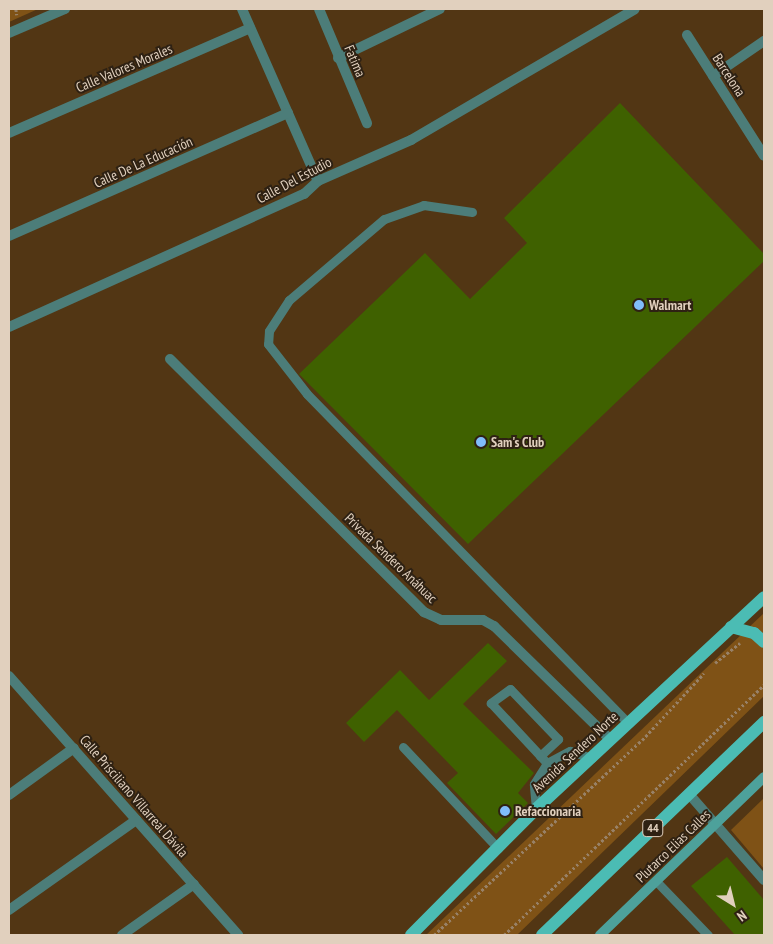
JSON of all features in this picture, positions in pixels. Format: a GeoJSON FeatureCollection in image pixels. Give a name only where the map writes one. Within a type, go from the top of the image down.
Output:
{"type":"FeatureCollection","features":[{"type":"Feature","properties":{"kind":"main road","name":"Avenida Sendero Norte"},"geometry":{"type":"LineString","coordinates":[[411,935],[536,809],[764,597]]}},
{"type":"Feature","properties":{"kind":"main road"},"geometry":{"type":"LineString","coordinates":[[732,628],[754,632],[764,642]]}},
{"type":"Feature","properties":{"kind":"main road","name":"44"},"geometry":{"type":"LineString","coordinates":[[542,935],[764,721]]}},
{"type":"Feature","properties":{"kind":"street"},"geometry":{"type":"LineString","coordinates":[[9,33],[65,9]]}},
{"type":"Feature","properties":{"kind":"street"},"geometry":{"type":"LineString","coordinates":[[242,9],[318,181]]}},
{"type":"Feature","properties":{"kind":"street","name":"Fatima"},"geometry":{"type":"LineString","coordinates":[[319,9],[367,124]]}},
{"type":"Feature","properties":{"kind":"street"},"geometry":{"type":"LineString","coordinates":[[338,58],[440,9]]}},
{"type":"Feature","properties":{"kind":"street","name":"Calle Del Estudio"},"geometry":{"type":"LineString","coordinates":[[9,327],[304,194],[318,181],[412,140],[635,9]]}},
{"type":"Feature","properties":{"kind":"street","name":"Calle Valores Morales"},"geometry":{"type":"LineString","coordinates":[[9,133],[250,28]]}},
{"type":"Feature","properties":{"kind":"street","name":"Barcelona"},"geometry":{"type":"LineString","coordinates":[[687,35],[764,156]]}},
{"type":"Feature","properties":{"kind":"street"},"geometry":{"type":"LineString","coordinates":[[713,76],[764,41]]}},
{"type":"Feature","properties":{"kind":"street","name":"Calle De La Educación"},"geometry":{"type":"LineString","coordinates":[[9,236],[288,113]]}},
{"type":"Feature","properties":{"kind":"street","name":"Privada Sendero Anáhuac"},"geometry":{"type":"LineString","coordinates":[[170,358],[424,612],[441,620],[478,619],[494,626],[611,740]]}},
{"type":"Feature","properties":{"kind":"street","name":"Calle Prisciliano Villarreal Dávila"},"geometry":{"type":"LineString","coordinates":[[10,680],[74,748],[238,935]]}},
{"type":"Feature","properties":{"kind":"street"},"geometry":{"type":"LineString","coordinates":[[9,795],[74,748]]}},
{"type":"Feature","properties":{"kind":"street","name":"Plutarco Elias Calles"},"geometry":{"type":"LineString","coordinates":[[600,935],[764,777]]}},
{"type":"Feature","properties":{"kind":"street"},"geometry":{"type":"LineString","coordinates":[[689,794],[764,880]]}},
{"type":"Feature","properties":{"kind":"street"},"geometry":{"type":"LineString","coordinates":[[9,910],[136,820]]}},
{"type":"Feature","properties":{"kind":"street"},"geometry":{"type":"LineString","coordinates":[[122,935],[194,884]]}},
{"type":"Feature","properties":{"kind":"lane"},"geometry":{"type":"LineString","coordinates":[[472,212],[424,205],[384,219],[289,300],[269,331],[268,344],[307,394],[628,723]]}},
{"type":"Feature","properties":{"kind":"lane"},"geometry":{"type":"LineString","coordinates":[[536,809],[534,784],[543,759],[558,739],[510,689],[491,703],[543,759]]}},
{"type":"Feature","properties":{"kind":"lane"},"geometry":{"type":"LineString","coordinates":[[403,747],[498,848]]}},
{"type":"Feature","properties":{"kind":"lane"},"geometry":{"type":"LineString","coordinates":[[543,759],[570,751],[592,758]]}},
{"type":"Feature","properties":{"kind":"lane"},"geometry":{"type":"LineString","coordinates":[[656,881],[708,935]]}},
{"type":"Feature","properties":{"kind":"path"},"geometry":{"type":"LineString","coordinates":[[16,9],[17,15]]}},
{"type":"Feature","properties":{"kind":"path"},"geometry":{"type":"LineString","coordinates":[[434,935],[642,740],[710,667],[754,632]]}},
{"type":"Feature","properties":{"kind":"path"},"geometry":{"type":"LineString","coordinates":[[504,935],[764,685]]}},
{"type":"Feature","properties":{"kind":"shaded area"},"geometry":{"type":"Polygon","coordinates":[[[9,9],[38,9],[9,22],[9,9]]]}},
{"type":"Feature","properties":{"kind":"shaded area"},"geometry":{"type":"Polygon","coordinates":[[[764,613],[764,696],[517,935],[426,935],[764,613]]]}},
{"type":"Feature","properties":{"kind":"shaded area"},"geometry":{"type":"Polygon","coordinates":[[[764,798],[764,869],[731,830],[764,798]]]}},
{"type":"Feature","properties":{"kind":"building"},"geometry":{"type":"Polygon","coordinates":[[[620,103],[764,254],[764,261],[468,544],[299,374],[425,253],[470,299],[527,243],[504,218],[620,103]]]}},
{"type":"Feature","properties":{"kind":"building"},"geometry":{"type":"Polygon","coordinates":[[[488,643],[507,661],[463,704],[534,773],[518,793],[528,803],[496,834],[447,783],[458,773],[397,710],[364,742],[346,723],[400,670],[429,700],[488,643]]]}},
{"type":"Feature","properties":{"kind":"building"},"geometry":{"type":"Polygon","coordinates":[[[727,857],[764,900],[764,935],[735,935],[691,886],[727,857]]]}},
{"type":"Feature","properties":{"kind":"place","name":"Walmart"},"geometry":{"type":"Point","coordinates":[639,305]}},
{"type":"Feature","properties":{"kind":"place","name":"Sam's Club"},"geometry":{"type":"Point","coordinates":[481,442]}},
{"type":"Feature","properties":{"kind":"place","name":"Refaccionaria"},"geometry":{"type":"Point","coordinates":[505,811]}}]}
